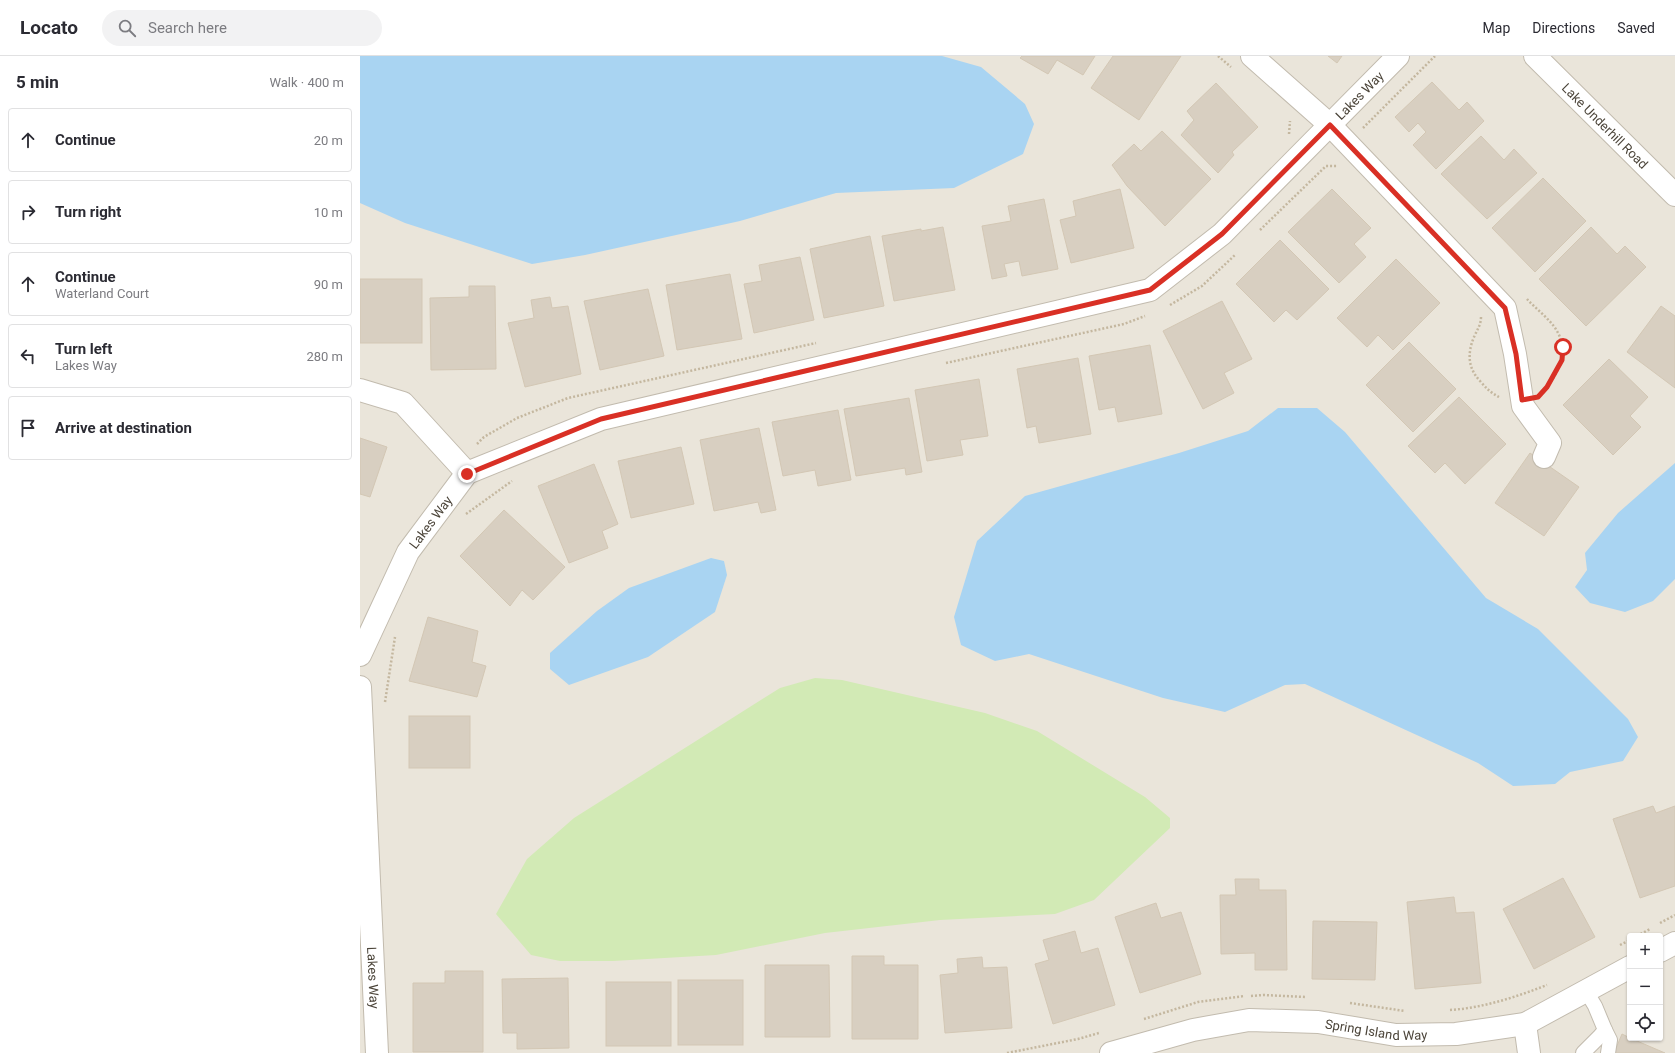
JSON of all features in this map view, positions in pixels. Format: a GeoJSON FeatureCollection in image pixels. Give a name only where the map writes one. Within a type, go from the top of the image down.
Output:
{"type":"FeatureCollection","features":[{"type":"Feature","properties":{"kind":"street"},"geometry":{"type":"LineString","coordinates":[[1252,56],[1330,125],[1505,308],[1516,354],[1523,406],[1550,443],[1544,457]]}},
{"type":"Feature","properties":{"kind":"street","name":"Lakes Way"},"geometry":{"type":"LineString","coordinates":[[360,655],[408,552],[467,474],[601,419],[1150,290],[1222,234],[1398,56]]}},
{"type":"Feature","properties":{"kind":"street","name":"Lake Underhill Road"},"geometry":{"type":"LineString","coordinates":[[1535,56],[1675,195]]}},
{"type":"Feature","properties":{"kind":"street"},"geometry":{"type":"LineString","coordinates":[[360,390],[403,403],[467,474]]}},
{"type":"Feature","properties":{"kind":"street","name":"Lakes Way"},"geometry":{"type":"LineString","coordinates":[[360,687],[376,1053]]}},
{"type":"Feature","properties":{"kind":"street"},"geometry":{"type":"LineString","coordinates":[[1663,949],[1675,943]]}},
{"type":"Feature","properties":{"kind":"street","name":"Spring Island Way"},"geometry":{"type":"LineString","coordinates":[[1111,1053],[1193,1030],[1249,1020],[1318,1022],[1396,1035],[1456,1034],[1525,1024],[1627,969]]}},
{"type":"Feature","properties":{"kind":"street"},"geometry":{"type":"LineString","coordinates":[[1525,1024],[1529,1053]]}},
{"type":"Feature","properties":{"kind":"lane"},"geometry":{"type":"LineString","coordinates":[[1586,991],[1595,1006],[1610,1040],[1608,1053]]}},
{"type":"Feature","properties":{"kind":"lane"},"geometry":{"type":"LineString","coordinates":[[1582,1053],[1599,1038],[1605,1030]]}},
{"type":"Feature","properties":{"kind":"path"},"geometry":{"type":"LineString","coordinates":[[1360,131],[1435,56]]}},
{"type":"Feature","properties":{"kind":"path"},"geometry":{"type":"LineString","coordinates":[[1257,233],[1326,166],[1340,166]]}},
{"type":"Feature","properties":{"kind":"path"},"geometry":{"type":"LineString","coordinates":[[1169,306],[1202,286],[1235,254]]}},
{"type":"Feature","properties":{"kind":"path"},"geometry":{"type":"LineString","coordinates":[[1482,313],[1480,325],[1473,338],[1469,358],[1472,372],[1492,394],[1507,400],[1522,400],[1538,397],[1547,387],[1562,360],[1563,347],[1557,331],[1526,298]]}},
{"type":"Feature","properties":{"kind":"path"},"geometry":{"type":"LineString","coordinates":[[942,364],[1124,324],[1150,314]]}},
{"type":"Feature","properties":{"kind":"path"},"geometry":{"type":"LineString","coordinates":[[474,447],[484,437],[517,418],[568,398],[819,343]]}},
{"type":"Feature","properties":{"kind":"path"},"geometry":{"type":"LineString","coordinates":[[464,516],[512,480]]}},
{"type":"Feature","properties":{"kind":"shaded area"},"geometry":{"type":"Polygon","coordinates":[[[360,56],[1675,56],[1675,1053],[360,1053],[360,56]]]}},
{"type":"Feature","properties":{"kind":"green space"},"geometry":{"type":"Polygon","coordinates":[[[815,678],[842,680],[985,713],[1037,731],[1145,797],[1170,818],[1170,828],[1094,900],[1055,914],[940,920],[825,933],[716,955],[613,961],[560,961],[531,955],[496,914],[527,859],[574,818],[780,688],[815,678]]]}},
{"type":"Feature","properties":{"kind":"water"},"geometry":{"type":"Polygon","coordinates":[[[360,56],[942,56],[981,67],[1025,104],[1034,124],[1023,154],[954,188],[836,193],[740,221],[585,255],[532,264],[405,223],[360,203],[360,56]]]}},
{"type":"Feature","properties":{"kind":"water"},"geometry":{"type":"Polygon","coordinates":[[[1278,408],[1317,408],[1345,432],[1486,598],[1538,629],[1628,719],[1638,737],[1623,761],[1570,772],[1555,784],[1513,786],[1478,763],[1305,684],[1285,685],[1225,712],[1163,698],[1029,654],[995,661],[961,645],[954,617],[977,541],[1025,496],[1179,453],[1248,431],[1278,408]]]}},
{"type":"Feature","properties":{"kind":"water"},"geometry":{"type":"Polygon","coordinates":[[[1675,463],[1675,579],[1653,601],[1625,612],[1590,603],[1575,587],[1587,570],[1585,553],[1618,513],[1675,463]]]}},
{"type":"Feature","properties":{"kind":"water"},"geometry":{"type":"Polygon","coordinates":[[[711,558],[724,561],[727,575],[715,612],[648,657],[569,685],[550,669],[550,653],[597,611],[629,588],[711,558]]]}},
{"type":"Feature","properties":{"kind":"building"},"geometry":{"type":"Polygon","coordinates":[[[1022,56],[1095,56],[1083,75],[1057,60],[1048,74],[1020,58],[1022,56]]]}},
{"type":"Feature","properties":{"kind":"building"},"geometry":{"type":"Polygon","coordinates":[[[1113,56],[1181,56],[1139,120],[1091,88],[1113,56]]]}},
{"type":"Feature","properties":{"kind":"building"},"geometry":{"type":"Polygon","coordinates":[[[1328,56],[1342,56],[1337,63],[1328,56]]]}},
{"type":"Feature","properties":{"kind":"building"},"geometry":{"type":"Polygon","coordinates":[[[1432,82],[1459,110],[1467,102],[1484,121],[1436,169],[1413,145],[1426,132],[1418,123],[1409,132],[1395,117],[1432,82]]]}},
{"type":"Feature","properties":{"kind":"building"},"geometry":{"type":"Polygon","coordinates":[[[1216,83],[1258,127],[1232,152],[1234,155],[1218,173],[1181,135],[1194,120],[1187,111],[1216,83]]]}},
{"type":"Feature","properties":{"kind":"building"},"geometry":{"type":"Polygon","coordinates":[[[1162,131],[1211,179],[1165,226],[1127,186],[1112,165],[1134,144],[1141,151],[1162,131]]]}},
{"type":"Feature","properties":{"kind":"building"},"geometry":{"type":"Polygon","coordinates":[[[1481,136],[1504,160],[1514,149],[1537,173],[1487,219],[1441,174],[1481,136]]]}},
{"type":"Feature","properties":{"kind":"building"},"geometry":{"type":"Polygon","coordinates":[[[1543,178],[1586,221],[1535,272],[1492,228],[1543,178]]]}},
{"type":"Feature","properties":{"kind":"building"},"geometry":{"type":"Polygon","coordinates":[[[1120,189],[1134,248],[1071,263],[1060,220],[1076,216],[1073,201],[1120,189]]]}},
{"type":"Feature","properties":{"kind":"building"},"geometry":{"type":"Polygon","coordinates":[[[1332,189],[1371,228],[1354,244],[1366,257],[1339,283],[1288,232],[1332,189]]]}},
{"type":"Feature","properties":{"kind":"building"},"geometry":{"type":"Polygon","coordinates":[[[1044,199],[1058,269],[1022,276],[1019,261],[1004,264],[1007,276],[992,279],[982,226],[1011,221],[1008,206],[1044,199]]]}},
{"type":"Feature","properties":{"kind":"building"},"geometry":{"type":"Polygon","coordinates":[[[943,227],[955,290],[894,301],[882,236],[921,229],[921,231],[943,227]]]}},
{"type":"Feature","properties":{"kind":"building"},"geometry":{"type":"Polygon","coordinates":[[[1591,227],[1617,254],[1625,246],[1646,267],[1586,326],[1539,279],[1591,227]]]}},
{"type":"Feature","properties":{"kind":"building"},"geometry":{"type":"Polygon","coordinates":[[[870,236],[884,306],[824,318],[810,249],[870,236]]]}},
{"type":"Feature","properties":{"kind":"building"},"geometry":{"type":"Polygon","coordinates":[[[1280,240],[1329,289],[1297,320],[1286,310],[1274,322],[1236,284],[1280,240]]]}},
{"type":"Feature","properties":{"kind":"building"},"geometry":{"type":"Polygon","coordinates":[[[800,257],[814,320],[754,333],[744,284],[762,281],[759,265],[800,257]]]}},
{"type":"Feature","properties":{"kind":"building"},"geometry":{"type":"Polygon","coordinates":[[[1396,259],[1440,303],[1393,350],[1378,335],[1367,347],[1337,318],[1396,259]]]}},
{"type":"Feature","properties":{"kind":"building"},"geometry":{"type":"Polygon","coordinates":[[[730,274],[742,339],[677,350],[666,285],[730,274]]]}},
{"type":"Feature","properties":{"kind":"building"},"geometry":{"type":"Polygon","coordinates":[[[360,279],[422,279],[422,343],[360,343],[360,279]]]}},
{"type":"Feature","properties":{"kind":"building"},"geometry":{"type":"Polygon","coordinates":[[[469,286],[495,286],[496,369],[431,370],[430,298],[469,297],[469,286]]]}},
{"type":"Feature","properties":{"kind":"building"},"geometry":{"type":"Polygon","coordinates":[[[648,289],[664,356],[600,370],[584,301],[648,289]]]}},
{"type":"Feature","properties":{"kind":"building"},"geometry":{"type":"Polygon","coordinates":[[[550,297],[552,308],[568,306],[581,374],[525,387],[508,323],[534,318],[531,300],[550,297]]]}},
{"type":"Feature","properties":{"kind":"building"},"geometry":{"type":"Polygon","coordinates":[[[1222,301],[1252,359],[1224,373],[1234,393],[1203,409],[1163,331],[1222,301]]]}},
{"type":"Feature","properties":{"kind":"building"},"geometry":{"type":"Polygon","coordinates":[[[1661,306],[1675,316],[1675,388],[1627,352],[1661,306]]]}},
{"type":"Feature","properties":{"kind":"building"},"geometry":{"type":"Polygon","coordinates":[[[1409,342],[1456,389],[1413,432],[1366,385],[1409,342]]]}},
{"type":"Feature","properties":{"kind":"building"},"geometry":{"type":"Polygon","coordinates":[[[1150,345],[1162,414],[1118,422],[1115,407],[1099,410],[1089,356],[1150,345]]]}},
{"type":"Feature","properties":{"kind":"building"},"geometry":{"type":"Polygon","coordinates":[[[1078,358],[1091,434],[1039,443],[1036,426],[1027,428],[1017,369],[1078,358]]]}},
{"type":"Feature","properties":{"kind":"building"},"geometry":{"type":"Polygon","coordinates":[[[1609,359],[1648,397],[1630,416],[1641,427],[1613,455],[1563,405],[1609,359]]]}},
{"type":"Feature","properties":{"kind":"building"},"geometry":{"type":"Polygon","coordinates":[[[979,379],[988,436],[960,440],[963,455],[927,461],[915,390],[979,379]]]}},
{"type":"Feature","properties":{"kind":"building"},"geometry":{"type":"Polygon","coordinates":[[[1459,397],[1506,444],[1465,484],[1445,463],[1435,473],[1408,446],[1459,397]]]}},
{"type":"Feature","properties":{"kind":"building"},"geometry":{"type":"Polygon","coordinates":[[[909,398],[922,472],[906,475],[905,468],[856,476],[844,409],[909,398]]]}},
{"type":"Feature","properties":{"kind":"building"},"geometry":{"type":"Polygon","coordinates":[[[838,410],[851,480],[818,486],[815,470],[783,476],[772,422],[838,410]]]}},
{"type":"Feature","properties":{"kind":"building"},"geometry":{"type":"Polygon","coordinates":[[[759,428],[776,510],[761,513],[758,502],[714,511],[700,440],[759,428]]]}},
{"type":"Feature","properties":{"kind":"building"},"geometry":{"type":"Polygon","coordinates":[[[360,438],[387,447],[370,497],[360,494],[360,438]]]}},
{"type":"Feature","properties":{"kind":"building"},"geometry":{"type":"Polygon","coordinates":[[[681,447],[694,504],[631,518],[618,461],[681,447]]]}},
{"type":"Feature","properties":{"kind":"building"},"geometry":{"type":"Polygon","coordinates":[[[1530,453],[1579,487],[1544,536],[1495,503],[1530,453]]]}},
{"type":"Feature","properties":{"kind":"building"},"geometry":{"type":"Polygon","coordinates":[[[594,464],[618,524],[602,531],[608,548],[569,563],[538,486],[594,464]]]}},
{"type":"Feature","properties":{"kind":"building"},"geometry":{"type":"Polygon","coordinates":[[[504,510],[565,567],[533,600],[522,590],[510,606],[460,556],[504,510]]]}},
{"type":"Feature","properties":{"kind":"building"},"geometry":{"type":"Polygon","coordinates":[[[428,617],[478,631],[472,662],[486,666],[477,697],[409,681],[428,617]]]}},
{"type":"Feature","properties":{"kind":"building"},"geometry":{"type":"Polygon","coordinates":[[[409,716],[470,716],[470,768],[409,768],[409,716]]]}},
{"type":"Feature","properties":{"kind":"building"},"geometry":{"type":"Polygon","coordinates":[[[1653,806],[1656,813],[1675,806],[1675,886],[1640,898],[1613,819],[1653,806]]]}},
{"type":"Feature","properties":{"kind":"building"},"geometry":{"type":"Polygon","coordinates":[[[1563,878],[1595,937],[1534,969],[1503,909],[1563,878]]]}},
{"type":"Feature","properties":{"kind":"building"},"geometry":{"type":"Polygon","coordinates":[[[1235,879],[1259,879],[1259,890],[1286,890],[1287,970],[1255,970],[1255,953],[1221,954],[1220,895],[1236,895],[1235,879]]]}},
{"type":"Feature","properties":{"kind":"building"},"geometry":{"type":"Polygon","coordinates":[[[1454,897],[1456,913],[1474,912],[1481,983],[1415,989],[1407,902],[1454,897]]]}},
{"type":"Feature","properties":{"kind":"building"},"geometry":{"type":"Polygon","coordinates":[[[1156,903],[1161,918],[1181,912],[1201,974],[1140,993],[1115,917],[1156,903]]]}},
{"type":"Feature","properties":{"kind":"building"},"geometry":{"type":"Polygon","coordinates":[[[1313,921],[1377,922],[1375,980],[1312,979],[1313,921]]]}},
{"type":"Feature","properties":{"kind":"building"},"geometry":{"type":"Polygon","coordinates":[[[1075,931],[1081,953],[1098,948],[1115,1005],[1053,1024],[1035,964],[1049,960],[1043,940],[1075,931]]]}},
{"type":"Feature","properties":{"kind":"building"},"geometry":{"type":"Polygon","coordinates":[[[852,956],[884,956],[884,965],[918,965],[918,1039],[852,1039],[852,956]]]}},
{"type":"Feature","properties":{"kind":"building"},"geometry":{"type":"Polygon","coordinates":[[[982,957],[983,968],[1007,967],[1012,1028],[945,1033],[940,975],[958,973],[957,959],[982,957]]]}},
{"type":"Feature","properties":{"kind":"building"},"geometry":{"type":"Polygon","coordinates":[[[765,965],[829,965],[830,1037],[765,1037],[765,965]]]}},
{"type":"Feature","properties":{"kind":"building"},"geometry":{"type":"Polygon","coordinates":[[[445,971],[483,971],[483,1052],[413,1052],[413,983],[445,983],[445,971]]]}},
{"type":"Feature","properties":{"kind":"building"},"geometry":{"type":"Polygon","coordinates":[[[568,978],[569,1048],[517,1049],[517,1033],[503,1033],[502,979],[568,978]]]}},
{"type":"Feature","properties":{"kind":"building"},"geometry":{"type":"Polygon","coordinates":[[[678,980],[743,980],[743,1045],[678,1045],[678,980]]]}},
{"type":"Feature","properties":{"kind":"building"},"geometry":{"type":"Polygon","coordinates":[[[606,982],[671,982],[671,1046],[606,1046],[606,982]]]}},
{"type":"Feature","properties":{"kind":"building"},"geometry":{"type":"Polygon","coordinates":[[[1622,1034],[1627,1036],[1627,1041],[1637,1041],[1665,1053],[1614,1053],[1622,1034]]]}},
{"type":"Feature","properties":{"kind":"route"},"geometry":{"type":"LineString","coordinates":[[467,474],[601,419],[1150,290],[1222,234],[1330,125],[1505,308],[1516,354],[1522,400],[1538,397],[1547,387],[1562,360],[1563,347]]}}]}
